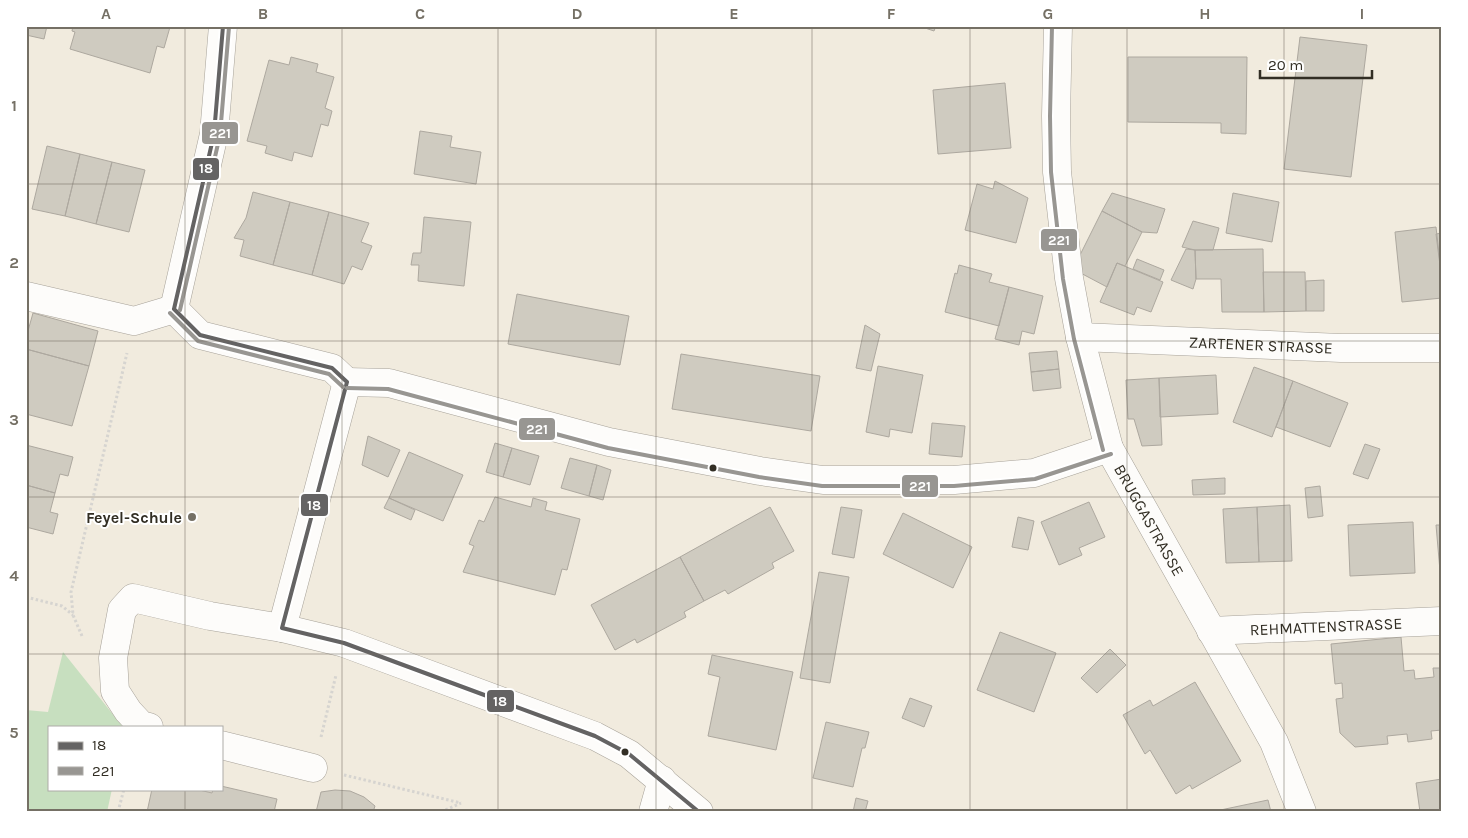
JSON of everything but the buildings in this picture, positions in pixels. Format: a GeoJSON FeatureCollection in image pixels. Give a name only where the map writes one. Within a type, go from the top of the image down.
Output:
{"type":"FeatureCollection","features":[{"type":"Feature","properties":{"kind":"street"},"geometry":{"type":"LineString","coordinates":[[174,309],[214,134],[223,26]]}},
{"type":"Feature","properties":{"kind":"street","name":"BRUGGASTRASSE"},"geometry":{"type":"LineString","coordinates":[[1058,26],[1057,172],[1069,278],[1080,337],[1109,448],[1274,742],[1302,812]]}},
{"type":"Feature","properties":{"kind":"street"},"geometry":{"type":"LineString","coordinates":[[26,296],[134,321],[174,309]]}},
{"type":"Feature","properties":{"kind":"street"},"geometry":{"type":"LineString","coordinates":[[174,309],[200,335],[332,368],[347,382],[389,383],[609,442],[760,471],[824,480],[954,480],[1034,473],[1109,448]]}},
{"type":"Feature","properties":{"kind":"street","name":"ZARTENER STRASSE"},"geometry":{"type":"LineString","coordinates":[[1080,337],[1341,348],[1442,348]]}},
{"type":"Feature","properties":{"kind":"street"},"geometry":{"type":"LineString","coordinates":[[282,628],[347,382]]}},
{"type":"Feature","properties":{"kind":"street"},"geometry":{"type":"LineString","coordinates":[[145,726],[128,711],[115,691],[113,658],[122,610],[133,598],[210,616],[282,628],[344,643],[595,736],[629,754],[699,812]]}},
{"type":"Feature","properties":{"kind":"street","name":"REHMATTENSTRASSE"},"geometry":{"type":"LineString","coordinates":[[1211,631],[1442,621]]}},
{"type":"Feature","properties":{"kind":"street"},"geometry":{"type":"LineString","coordinates":[[222,745],[313,768]]}},
{"type":"Feature","properties":{"kind":"street"},"geometry":{"type":"LineString","coordinates":[[653,812],[662,780]]}},
{"type":"Feature","properties":{"kind":"path"},"geometry":{"type":"LineString","coordinates":[[113,658],[88,649],[73,615],[71,592],[134,321]]}},
{"type":"Feature","properties":{"kind":"path"},"geometry":{"type":"LineString","coordinates":[[26,597],[62,606],[73,615]]}},
{"type":"Feature","properties":{"kind":"path"},"geometry":{"type":"LineString","coordinates":[[344,643],[313,768],[461,803],[441,812]]}},
{"type":"Feature","properties":{"kind":"path"},"geometry":{"type":"LineString","coordinates":[[118,812],[124,790]]}},
{"type":"Feature","properties":{"kind":"green space"},"geometry":{"type":"Polygon","coordinates":[[[63,652],[122,726],[48,726],[48,790],[112,790],[107,812],[26,812],[26,710],[48,712],[63,652]]]}},
{"type":"Feature","properties":{"kind":"transit line","name":"18"},"geometry":{"type":"LineString","coordinates":[[174,309],[214,134],[223,26]]}},
{"type":"Feature","properties":{"kind":"transit line","name":"221"},"geometry":{"type":"LineString","coordinates":[[1052,26],[1051,172],[1063,279],[1074,339],[1103,450]]}},
{"type":"Feature","properties":{"kind":"transit line","name":"221"},"geometry":{"type":"LineString","coordinates":[[180,310],[220,135],[229,27]]}},
{"type":"Feature","properties":{"kind":"transit line","name":"18"},"geometry":{"type":"LineString","coordinates":[[174,309],[200,335],[332,368],[347,382]]}},
{"type":"Feature","properties":{"kind":"transit line","name":"221"},"geometry":{"type":"LineString","coordinates":[[170,313],[198,341],[329,374],[343,387]]}},
{"type":"Feature","properties":{"kind":"transit line","name":"18"},"geometry":{"type":"LineString","coordinates":[[282,628],[347,382]]}},
{"type":"Feature","properties":{"kind":"transit line","name":"221"},"geometry":{"type":"LineString","coordinates":[[347,388],[388,389],[608,448],[759,477],[822,486],[954,486],[1035,479],[1111,454]]}},
{"type":"Feature","properties":{"kind":"transit line","name":"18"},"geometry":{"type":"LineString","coordinates":[[282,628],[344,643],[595,736],[629,754],[699,812]]}},
{"type":"Feature","properties":{"kind":"place","name":"Feyel-Schule"},"geometry":{"type":"Point","coordinates":[192,517]}}]}
